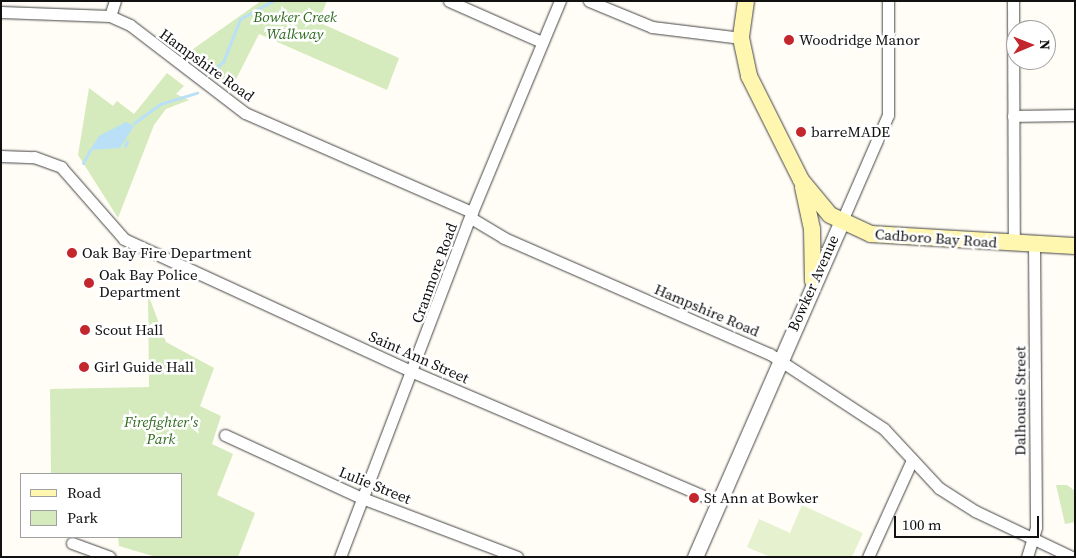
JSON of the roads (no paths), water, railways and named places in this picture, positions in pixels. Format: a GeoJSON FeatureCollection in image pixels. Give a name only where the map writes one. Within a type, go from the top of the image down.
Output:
{"type":"FeatureCollection","features":[{"type":"Feature","properties":{"kind":"main road","name":"Cadboro Bay Road"},"geometry":{"type":"LineString","coordinates":[[746,1],[740,38],[756,94],[801,180],[816,200],[841,223],[872,234],[1075,246]]}},
{"type":"Feature","properties":{"kind":"main road"},"geometry":{"type":"LineString","coordinates":[[801,180],[812,228],[813,282]]}},
{"type":"Feature","properties":{"kind":"street"},"geometry":{"type":"LineString","coordinates":[[110,16],[115,1]]}},
{"type":"Feature","properties":{"kind":"street"},"geometry":{"type":"LineString","coordinates":[[449,1],[542,42]]}},
{"type":"Feature","properties":{"kind":"street","name":"Cranmore Road"},"geometry":{"type":"LineString","coordinates":[[340,557],[413,372],[471,215],[560,1]]}},
{"type":"Feature","properties":{"kind":"street"},"geometry":{"type":"LineString","coordinates":[[589,1],[652,27],[740,38]]}},
{"type":"Feature","properties":{"kind":"street","name":"Bowker Avenue"},"geometry":{"type":"LineString","coordinates":[[695,557],[813,282],[854,198],[888,115],[888,1]]}},
{"type":"Feature","properties":{"kind":"street"},"geometry":{"type":"LineString","coordinates":[[1013,1],[1014,242]]}},
{"type":"Feature","properties":{"kind":"street","name":"Hampshire Road"},"geometry":{"type":"LineString","coordinates":[[1,12],[110,16],[130,26],[245,113],[471,215],[504,238],[779,360],[884,429],[939,488],[968,508],[1072,557]]}},
{"type":"Feature","properties":{"kind":"street"},"geometry":{"type":"LineString","coordinates":[[1013,116],[1075,115]]}},
{"type":"Feature","properties":{"kind":"street","name":"Saint Ann Street"},"geometry":{"type":"LineString","coordinates":[[1,156],[34,157],[61,167],[111,228],[124,239],[413,372],[720,502]]}},
{"type":"Feature","properties":{"kind":"street"},"geometry":{"type":"LineString","coordinates":[[816,200],[832,211],[854,198]]}},
{"type":"Feature","properties":{"kind":"street","name":"Dalhousie Street"},"geometry":{"type":"LineString","coordinates":[[1027,557],[1033,538],[1034,244]]}},
{"type":"Feature","properties":{"kind":"street","name":"Lulie Street"},"geometry":{"type":"LineString","coordinates":[[225,435],[362,498],[517,557]]}},
{"type":"Feature","properties":{"kind":"street"},"geometry":{"type":"LineString","coordinates":[[868,557],[912,460]]}},
{"type":"Feature","properties":{"kind":"street"},"geometry":{"type":"LineString","coordinates":[[72,543],[110,557]]}},
{"type":"Feature","properties":{"kind":"water"},"geometry":{"type":"Polygon","coordinates":[[[126,122],[134,126],[120,148],[90,150],[99,136],[126,122]]]}},
{"type":"Feature","properties":{"kind":"waterway"},"geometry":{"type":"LineString","coordinates":[[208,74],[223,62],[240,19],[273,1]]}},
{"type":"Feature","properties":{"kind":"waterway"},"geometry":{"type":"LineString","coordinates":[[134,123],[160,104],[197,93]]}},
{"type":"Feature","properties":{"kind":"waterway"},"geometry":{"type":"LineString","coordinates":[[125,146],[127,141]]}},
{"type":"Feature","properties":{"kind":"waterway"},"geometry":{"type":"LineString","coordinates":[[83,163],[90,150]]}},
{"type":"Feature","properties":{"kind":"place","name":"Woodridge Manor"},"geometry":{"type":"Point","coordinates":[789,40]}},
{"type":"Feature","properties":{"kind":"place","name":"barreMADE"},"geometry":{"type":"Point","coordinates":[801,132]}},
{"type":"Feature","properties":{"kind":"place","name":"Oak Bay Fire Department"},"geometry":{"type":"Point","coordinates":[72,253]}},
{"type":"Feature","properties":{"kind":"place","name":"Oak Bay Police Department"},"geometry":{"type":"Point","coordinates":[89,283]}},
{"type":"Feature","properties":{"kind":"place","name":"Scout Hall"},"geometry":{"type":"Point","coordinates":[85,330]}},
{"type":"Feature","properties":{"kind":"place","name":"Girl Guide Hall"},"geometry":{"type":"Point","coordinates":[84,367]}},
{"type":"Feature","properties":{"kind":"place","name":"St Ann at Bowker"},"geometry":{"type":"Point","coordinates":[694,498]}},
{"type":"Feature","properties":{"kind":"park label","name":"Bowker Creek Walkway"},"geometry":{"type":"Point","coordinates":[295,24]}},
{"type":"Feature","properties":{"kind":"park label","name":"Firefighter's Park"},"geometry":{"type":"Point","coordinates":[161,430]}}]}
